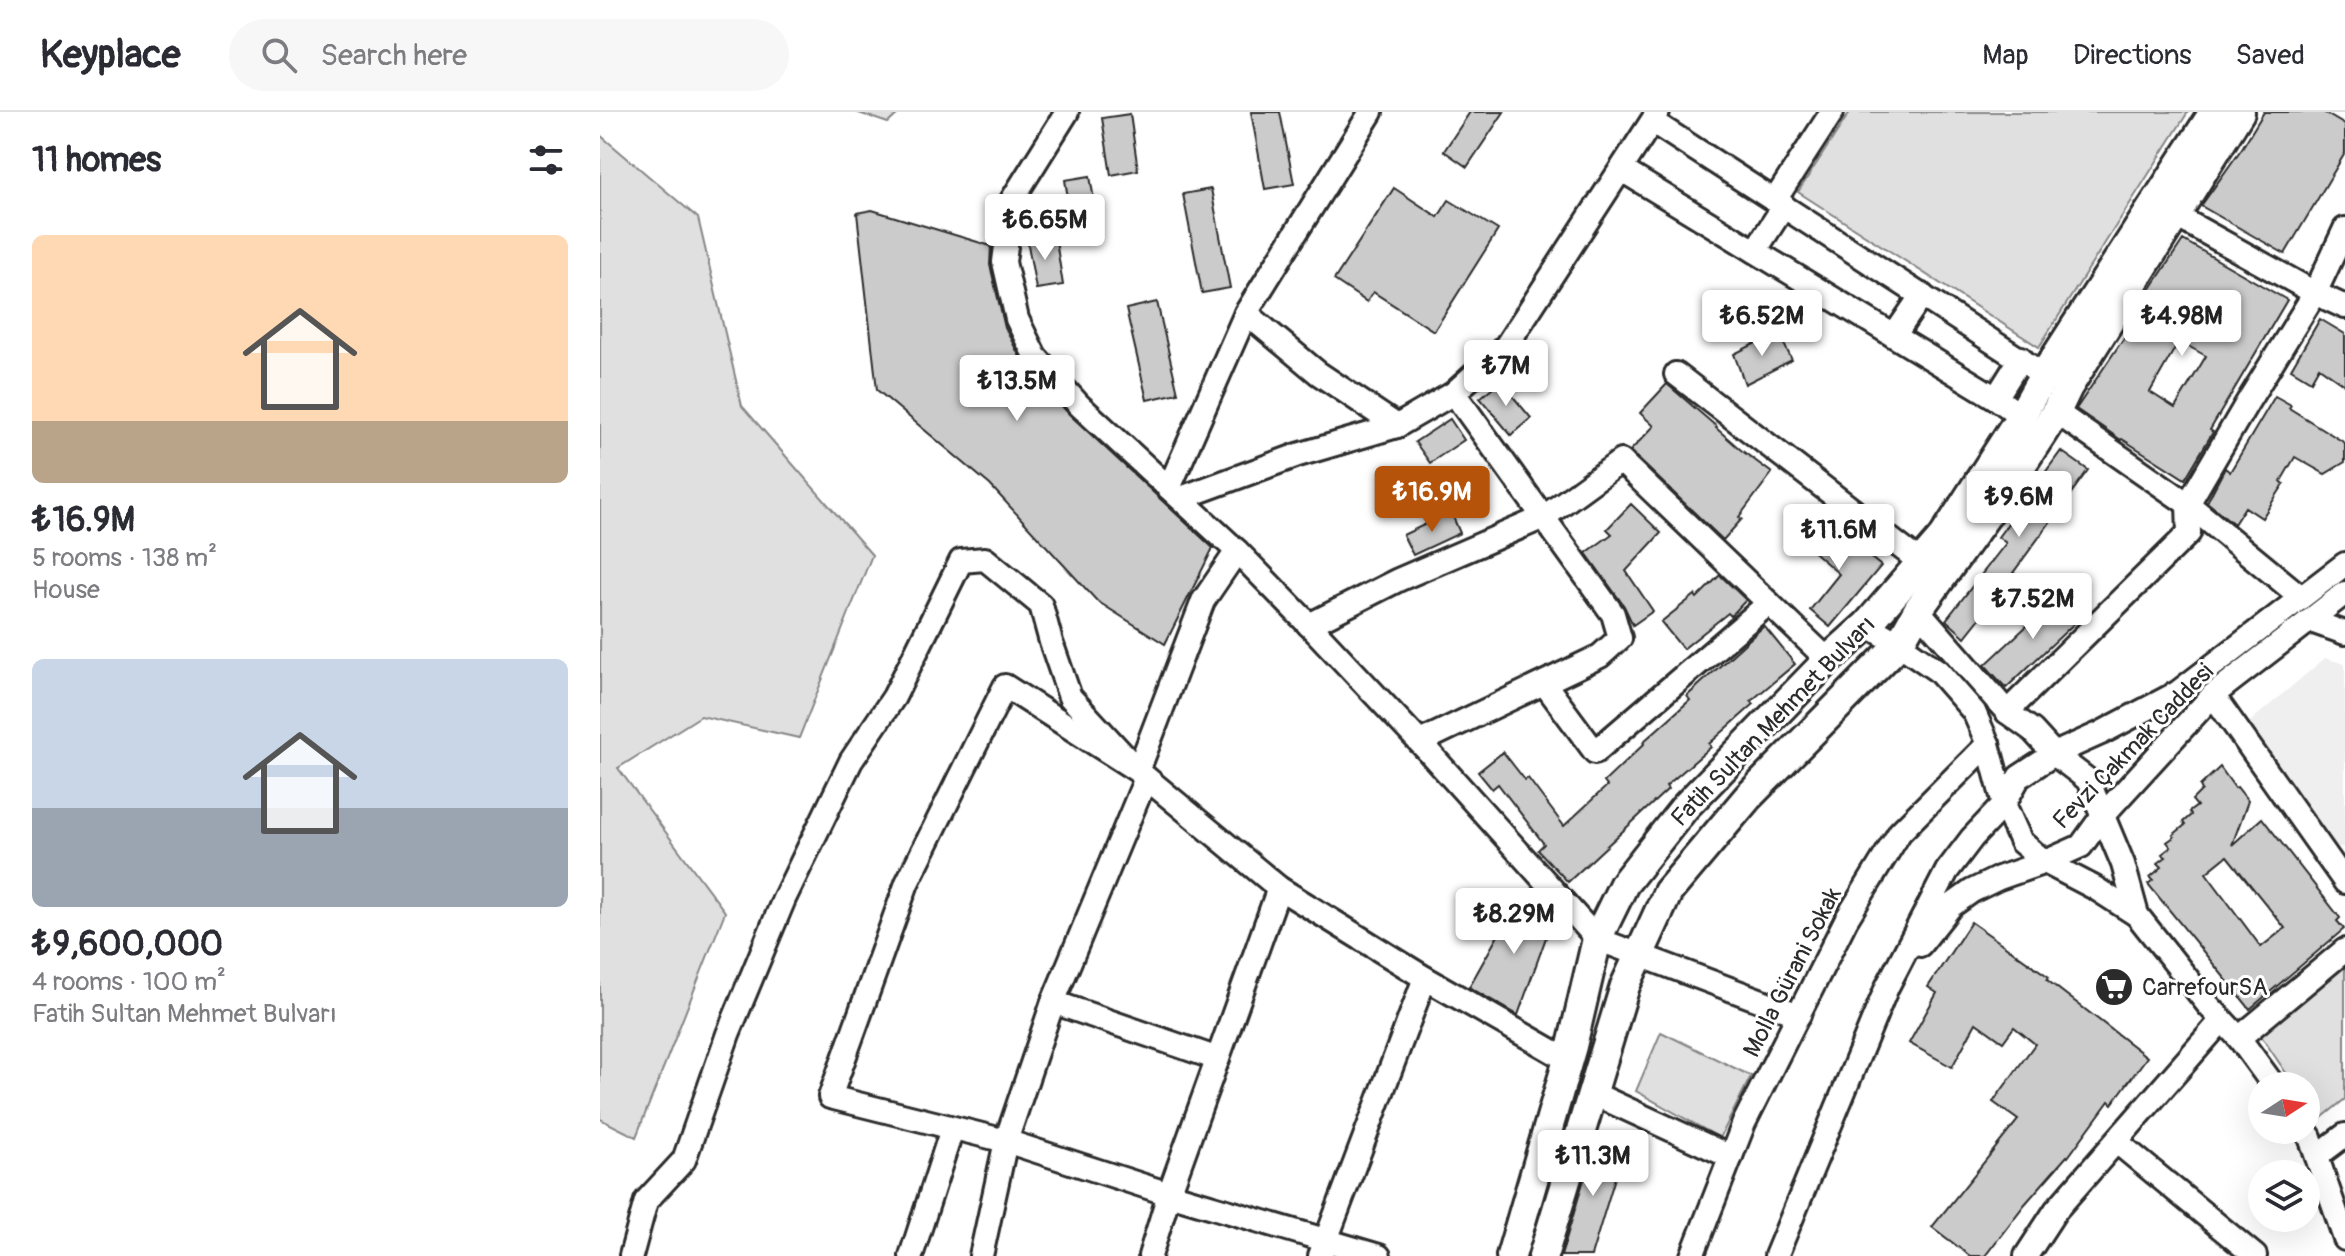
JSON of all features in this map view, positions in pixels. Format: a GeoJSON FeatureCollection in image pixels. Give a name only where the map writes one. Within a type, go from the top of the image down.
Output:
{"type":"FeatureCollection","features":[{"type":"Feature","properties":{"kind":"main road","name":"Fatih Sultan Mehmet Bulvarı"},"geometry":{"type":"LineString","coordinates":[[1543,1256],[1625,986],[1668,892],[1748,797],[1899,644],[1918,610],[2011,481],[2046,404],[2214,112]]}},
{"type":"Feature","properties":{"kind":"main road","name":"Fatih Sultan Mehmet Bulvarı"},"geometry":{"type":"LineString","coordinates":[[1511,1256],[1568,1060],[1597,939],[1624,884],[1685,807],[1828,660],[1867,625],[1944,536],[2046,404],[2176,216],[2240,112]]}},
{"type":"Feature","properties":{"kind":"street"},"geometry":{"type":"LineString","coordinates":[[1067,112],[1012,200],[1004,262],[1017,319],[1035,356],[1079,405],[1237,551],[1309,625],[1420,742],[1597,939],[1799,1015]]}},
{"type":"Feature","properties":{"kind":"street"},"geometry":{"type":"LineString","coordinates":[[1175,493],[1246,313],[1371,112]]}},
{"type":"Feature","properties":{"kind":"street"},"geometry":{"type":"LineString","coordinates":[[1755,251],[1832,112]]}},
{"type":"Feature","properties":{"kind":"street"},"geometry":{"type":"LineString","coordinates":[[1175,493],[1397,426],[1454,393],[1506,346],[1656,117],[1779,203],[2021,358],[2046,404],[2188,504],[2301,597]]}},
{"type":"Feature","properties":{"kind":"street"},"geometry":{"type":"LineString","coordinates":[[1622,170],[1996,398],[2046,404]]}},
{"type":"Feature","properties":{"kind":"street"},"geometry":{"type":"LineString","coordinates":[[2176,216],[2345,307]]}},
{"type":"Feature","properties":{"kind":"street"},"geometry":{"type":"LineString","coordinates":[[2007,712],[2189,533],[2188,504],[2315,293],[2345,229]]}},
{"type":"Feature","properties":{"kind":"street"},"geometry":{"type":"LineString","coordinates":[[1894,336],[1922,295]]}},
{"type":"Feature","properties":{"kind":"street"},"geometry":{"type":"LineString","coordinates":[[1246,313],[1318,373],[1397,426]]}},
{"type":"Feature","properties":{"kind":"street"},"geometry":{"type":"LineString","coordinates":[[1996,398],[2021,358]]}},
{"type":"Feature","properties":{"kind":"street"},"geometry":{"type":"LineString","coordinates":[[1676,374],[1920,562]]}},
{"type":"Feature","properties":{"kind":"street"},"geometry":{"type":"LineString","coordinates":[[1420,742],[1600,656],[1620,638],[1613,614],[1454,393]]}},
{"type":"Feature","properties":{"kind":"street"},"geometry":{"type":"LineString","coordinates":[[1309,625],[1398,580],[1544,517],[1621,461],[1828,660]]}},
{"type":"Feature","properties":{"kind":"street"},"geometry":{"type":"LineString","coordinates":[[981,1256],[1006,1141],[1053,1002],[1142,774],[1203,601],[1237,551]]}},
{"type":"Feature","properties":{"kind":"street"},"geometry":{"type":"LineString","coordinates":[[631,1256],[646,1201],[684,1160],[728,1034],[784,899],[851,761],[894,697],[961,561],[985,559],[1041,605],[1070,697],[1142,774]]}},
{"type":"Feature","properties":{"kind":"street","name":"Fevzi Çakmak Caddesi"},"geometry":{"type":"LineString","coordinates":[[1776,1256],[1887,987],[1947,871],[2004,804],[2019,777],[2054,754],[2177,693],[2345,564]]}},
{"type":"Feature","properties":{"kind":"street","name":"Fevzi Çakmak Caddesi"},"geometry":{"type":"LineString","coordinates":[[1887,987],[1951,906],[1999,878],[2081,846],[2104,814],[2213,695],[2345,593]]}},
{"type":"Feature","properties":{"kind":"street"},"geometry":{"type":"LineString","coordinates":[[1544,683],[1595,752],[1769,603]]}},
{"type":"Feature","properties":{"kind":"street"},"geometry":{"type":"LineString","coordinates":[[1918,610],[2007,712],[2088,780],[2123,864],[2137,915]]}},
{"type":"Feature","properties":{"kind":"street"},"geometry":{"type":"LineString","coordinates":[[2311,621],[2345,633]]}},
{"type":"Feature","properties":{"kind":"street"},"geometry":{"type":"LineString","coordinates":[[1867,625],[1938,671],[1974,712],[1988,744],[2004,804],[2021,842],[2045,862],[2095,888],[2137,915],[2264,1072]]}},
{"type":"Feature","properties":{"kind":"street"},"geometry":{"type":"LineString","coordinates":[[1379,1256],[1322,1248],[1006,1141],[830,1097],[907,883],[1005,686],[1142,774],[1279,888],[1425,978],[1568,1060]]}},
{"type":"Feature","properties":{"kind":"street"},"geometry":{"type":"LineString","coordinates":[[2213,695],[2345,882]]}},
{"type":"Feature","properties":{"kind":"street","name":"Molla Gürani Sokak"},"geometry":{"type":"LineString","coordinates":[[1692,1256],[1744,1123],[1846,920],[1900,832],[1988,744]]}},
{"type":"Feature","properties":{"kind":"street"},"geometry":{"type":"LineString","coordinates":[[1150,1256],[1169,1194],[1279,888]]}},
{"type":"Feature","properties":{"kind":"street"},"geometry":{"type":"LineString","coordinates":[[2239,1038],[2345,950]]}},
{"type":"Feature","properties":{"kind":"street"},"geometry":{"type":"LineString","coordinates":[[1322,1248],[1425,978]]}},
{"type":"Feature","properties":{"kind":"street"},"geometry":{"type":"LineString","coordinates":[[1053,1002],[1218,1059]]}},
{"type":"Feature","properties":{"kind":"street"},"geometry":{"type":"LineString","coordinates":[[2027,1256],[2056,1210],[2222,1020]]}},
{"type":"Feature","properties":{"kind":"street"},"geometry":{"type":"LineString","coordinates":[[1592,1093],[1731,1157]]}},
{"type":"Feature","properties":{"kind":"street"},"geometry":{"type":"LineString","coordinates":[[911,1256],[952,1129]]}},
{"type":"Feature","properties":{"kind":"street"},"geometry":{"type":"LineString","coordinates":[[2317,1156],[2345,1135]]}},
{"type":"Feature","properties":{"kind":"street"},"geometry":{"type":"LineString","coordinates":[[2117,1142],[2255,1256]]}},
{"type":"Feature","properties":{"kind":"street"},"geometry":{"type":"LineString","coordinates":[[2313,1144],[2345,1239]]}},
{"type":"Feature","properties":{"kind":"shaded area"},"geometry":{"type":"Polygon","coordinates":[[[856,112],[900,112],[888,123],[856,112]]]}},
{"type":"Feature","properties":{"kind":"shaded area"},"geometry":{"type":"Polygon","coordinates":[[[1850,112],[2188,112],[2039,347],[1798,192],[1850,112]]]}},
{"type":"Feature","properties":{"kind":"shaded area"},"geometry":{"type":"Polygon","coordinates":[[[600,135],[698,218],[742,406],[872,555],[799,738],[701,716],[618,768],[725,912],[636,1137],[600,1119],[600,135]]]}},
{"type":"Feature","properties":{"kind":"shaded area"},"geometry":{"type":"Polygon","coordinates":[[[2325,658],[2345,664],[2345,848],[2323,844],[2239,731],[2325,658]]]}},
{"type":"Feature","properties":{"kind":"shaded area"},"geometry":{"type":"Polygon","coordinates":[[[2345,959],[2345,1099],[2320,1119],[2320,1072],[2286,1072],[2257,1030],[2345,959]]]}},
{"type":"Feature","properties":{"kind":"shaded area"},"geometry":{"type":"Polygon","coordinates":[[[1661,1032],[1751,1076],[1720,1138],[1636,1091],[1661,1032]]]}},
{"type":"Feature","properties":{"kind":"building"},"geometry":{"type":"Polygon","coordinates":[[[1251,112],[1280,112],[1294,184],[1265,189],[1251,112]]]}},
{"type":"Feature","properties":{"kind":"building"},"geometry":{"type":"Polygon","coordinates":[[[1470,112],[1504,112],[1467,167],[1444,151],[1470,112]]]}},
{"type":"Feature","properties":{"kind":"building"},"geometry":{"type":"Polygon","coordinates":[[[2264,112],[2323,112],[2345,125],[2345,153],[2285,254],[2201,206],[2264,112]]]}},
{"type":"Feature","properties":{"kind":"building"},"geometry":{"type":"Polygon","coordinates":[[[1130,114],[1138,170],[1111,175],[1102,118],[1130,114]]]}},
{"type":"Feature","properties":{"kind":"building"},"geometry":{"type":"Polygon","coordinates":[[[1090,176],[1099,230],[1074,234],[1065,180],[1090,176]]]}},
{"type":"Feature","properties":{"kind":"building"},"geometry":{"type":"Polygon","coordinates":[[[1394,188],[1438,217],[1449,200],[1498,230],[1434,331],[1373,292],[1367,302],[1334,280],[1394,188]]]}},
{"type":"Feature","properties":{"kind":"building"},"geometry":{"type":"Polygon","coordinates":[[[1211,189],[1230,288],[1202,293],[1183,194],[1211,189]]]}},
{"type":"Feature","properties":{"kind":"building"},"geometry":{"type":"Polygon","coordinates":[[[872,210],[991,246],[990,265],[1005,328],[1024,365],[1070,415],[1213,548],[1165,644],[1097,601],[990,485],[877,390],[857,213],[872,210]]]}},
{"type":"Feature","properties":{"kind":"building"},"geometry":{"type":"Polygon","coordinates":[[[1055,234],[1063,285],[1036,289],[1027,239],[1055,234]]]}},
{"type":"Feature","properties":{"kind":"building"},"geometry":{"type":"Polygon","coordinates":[[[2183,240],[2287,300],[2210,430],[2213,432],[2185,479],[2076,409],[2138,317],[2134,314],[2183,240]],[[2179,341],[2150,392],[2175,408],[2206,356],[2179,341]]]}},
{"type":"Feature","properties":{"kind":"building"},"geometry":{"type":"Polygon","coordinates":[[[1157,302],[1178,393],[1147,400],[1126,309],[1157,302]]]}},
{"type":"Feature","properties":{"kind":"building"},"geometry":{"type":"Polygon","coordinates":[[[2320,319],[2345,334],[2345,385],[2319,367],[2311,381],[2291,369],[2320,319]]]}},
{"type":"Feature","properties":{"kind":"building"},"geometry":{"type":"Polygon","coordinates":[[[1778,332],[1792,360],[1745,384],[1734,354],[1778,332]]]}},
{"type":"Feature","properties":{"kind":"building"},"geometry":{"type":"Polygon","coordinates":[[[1500,381],[1531,418],[1511,435],[1480,398],[1500,381]]]}},
{"type":"Feature","properties":{"kind":"building"},"geometry":{"type":"Polygon","coordinates":[[[1667,384],[1741,450],[1772,473],[1739,517],[1742,519],[1723,540],[1630,451],[1654,426],[1640,413],[1667,384]]]}},
{"type":"Feature","properties":{"kind":"building"},"geometry":{"type":"Polygon","coordinates":[[[2275,396],[2345,443],[2345,462],[2325,474],[2295,457],[2281,481],[2284,484],[2262,518],[2245,507],[2234,524],[2207,502],[2225,468],[2230,472],[2275,396]]]}},
{"type":"Feature","properties":{"kind":"building"},"geometry":{"type":"Polygon","coordinates":[[[1450,419],[1464,440],[1430,463],[1415,442],[1450,419]]]}},
{"type":"Feature","properties":{"kind":"building"},"geometry":{"type":"Polygon","coordinates":[[[2061,451],[2088,470],[2015,574],[1965,637],[1946,620],[2006,543],[1998,537],[2061,451]]]}},
{"type":"Feature","properties":{"kind":"building"},"geometry":{"type":"Polygon","coordinates":[[[1631,504],[1661,533],[1626,571],[1653,611],[1633,625],[1624,606],[1586,553],[1612,534],[1607,529],[1631,504]]]}},
{"type":"Feature","properties":{"kind":"building"},"geometry":{"type":"Polygon","coordinates":[[[1451,512],[1460,533],[1413,555],[1403,535],[1451,512]]]}},
{"type":"Feature","properties":{"kind":"building"},"geometry":{"type":"Polygon","coordinates":[[[1819,520],[1857,553],[1860,549],[1881,566],[1830,627],[1810,610],[1839,574],[1801,541],[1819,520]]]}},
{"type":"Feature","properties":{"kind":"building"},"geometry":{"type":"Polygon","coordinates":[[[1720,575],[1746,600],[1731,616],[1728,613],[1683,649],[1661,622],[1695,595],[1697,598],[1720,575]]]}},
{"type":"Feature","properties":{"kind":"building"},"geometry":{"type":"Polygon","coordinates":[[[2061,594],[2082,616],[2006,688],[1985,665],[2061,594]]]}},
{"type":"Feature","properties":{"kind":"building"},"geometry":{"type":"Polygon","coordinates":[[[1764,626],[1795,664],[1751,701],[1754,704],[1709,744],[1711,747],[1666,786],[1668,789],[1568,882],[1538,850],[1544,844],[1498,784],[1492,789],[1478,772],[1503,752],[1525,780],[1528,778],[1564,826],[1607,786],[1604,782],[1643,742],[1690,700],[1687,696],[1764,626]]]}},
{"type":"Feature","properties":{"kind":"building"},"geometry":{"type":"Polygon","coordinates":[[[2220,767],[2248,801],[2232,845],[2262,818],[2340,918],[2337,921],[2344,929],[2250,1009],[2148,884],[2153,880],[2150,877],[2162,867],[2158,863],[2166,857],[2162,854],[2171,847],[2167,842],[2185,825],[2183,822],[2191,815],[2189,812],[2197,806],[2192,800],[2202,790],[2200,786],[2220,767]],[[2227,856],[2206,873],[2261,947],[2285,928],[2227,856]]]}},
{"type":"Feature","properties":{"kind":"building"},"geometry":{"type":"Polygon","coordinates":[[[1522,893],[1553,918],[1518,1015],[1469,987],[1522,893]]]}},
{"type":"Feature","properties":{"kind":"building"},"geometry":{"type":"Polygon","coordinates":[[[1971,922],[2049,977],[2047,980],[2147,1057],[2112,1104],[2109,1101],[2068,1157],[2025,1204],[1985,1256],[1970,1256],[1932,1227],[2018,1120],[1993,1102],[2035,1044],[2014,1027],[2003,1042],[1976,1023],[1952,1067],[1909,1043],[1937,993],[1928,987],[1971,922]]]}},
{"type":"Feature","properties":{"kind":"building"},"geometry":{"type":"Polygon","coordinates":[[[1597,1136],[1625,1145],[1591,1256],[1561,1256],[1597,1136]]]}},
{"type":"Feature","properties":{"kind":"place","name":"CarrefourSA"},"geometry":{"type":"Point","coordinates":[2114,987]}}]}
